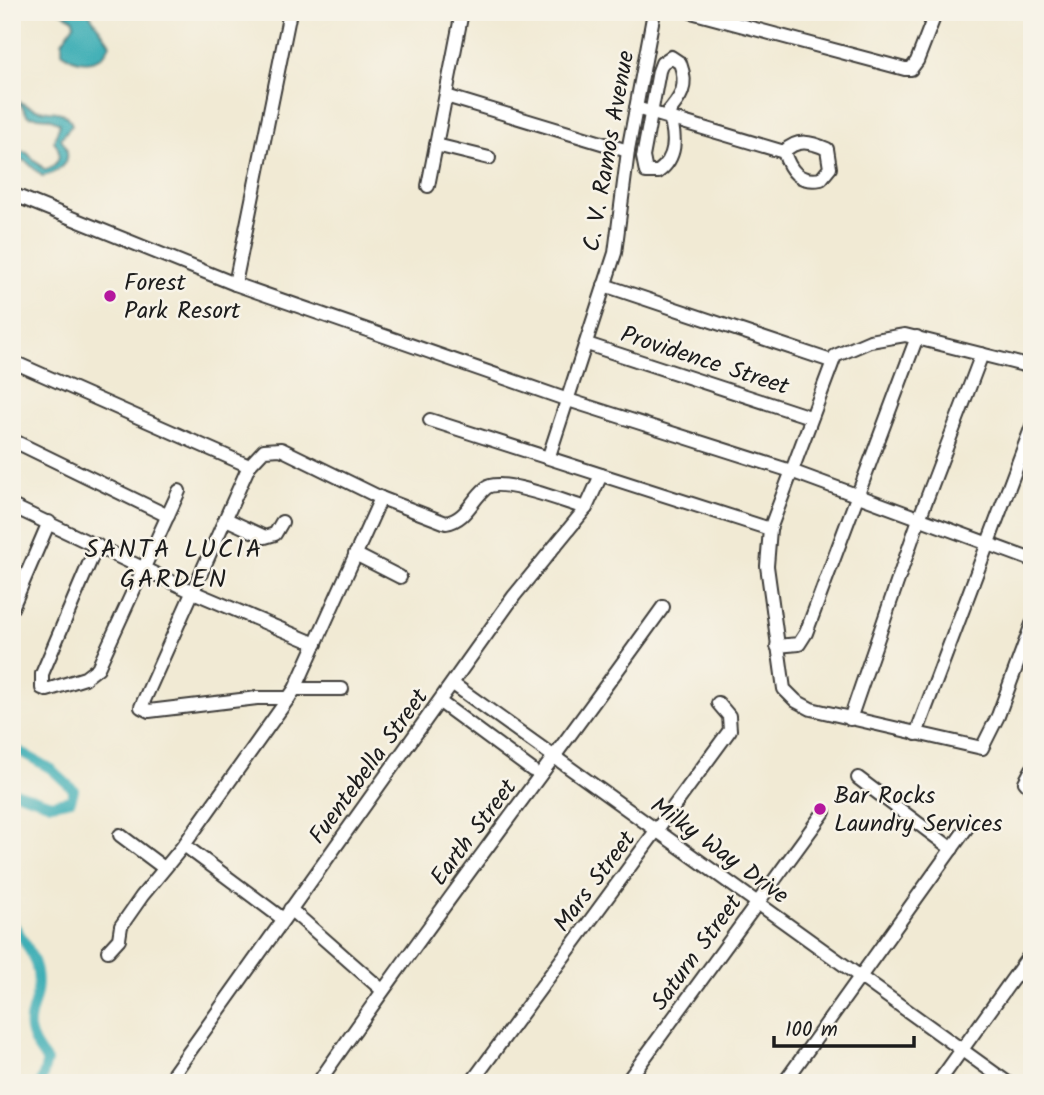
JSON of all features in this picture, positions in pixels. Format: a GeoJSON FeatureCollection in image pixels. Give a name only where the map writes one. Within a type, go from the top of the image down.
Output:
{"type":"FeatureCollection","features":[{"type":"Feature","properties":{"kind":"street"},"geometry":{"type":"LineString","coordinates":[[235,284],[290,12]]}},
{"type":"Feature","properties":{"kind":"street"},"geometry":{"type":"LineString","coordinates":[[428,186],[462,12]]}},
{"type":"Feature","properties":{"kind":"street","name":"C. V. Ramos Avenue"},"geometry":{"type":"LineString","coordinates":[[550,456],[587,344],[620,225],[628,151],[654,12]]}},
{"type":"Feature","properties":{"kind":"street"},"geometry":{"type":"LineString","coordinates":[[691,12],[905,69],[911,69],[917,61],[936,12]]}},
{"type":"Feature","properties":{"kind":"street"},"geometry":{"type":"LineString","coordinates":[[671,57],[680,62],[685,85],[680,100],[668,117],[675,137],[673,156],[658,172],[646,172],[643,157],[659,71],[662,63],[671,57]]}},
{"type":"Feature","properties":{"kind":"street"},"geometry":{"type":"LineString","coordinates":[[446,96],[628,151]]}},
{"type":"Feature","properties":{"kind":"street"},"geometry":{"type":"LineString","coordinates":[[636,108],[784,152]]}},
{"type":"Feature","properties":{"kind":"street"},"geometry":{"type":"LineString","coordinates":[[436,145],[489,158]]}},
{"type":"Feature","properties":{"kind":"street"},"geometry":{"type":"LineString","coordinates":[[12,194],[235,284],[568,400],[790,471],[1032,561]]}},
{"type":"Feature","properties":{"kind":"street"},"geometry":{"type":"LineString","coordinates":[[604,285],[831,361]]}},
{"type":"Feature","properties":{"kind":"street"},"geometry":{"type":"LineString","coordinates":[[1032,367],[905,335],[877,339],[848,349],[831,361],[770,529],[766,554],[784,690],[811,709],[977,748],[986,744],[1032,624]]}},
{"type":"Feature","properties":{"kind":"street"},"geometry":{"type":"LineString","coordinates":[[777,646],[799,644],[806,633],[917,337]]}},
{"type":"Feature","properties":{"kind":"street","name":"Providence Street"},"geometry":{"type":"LineString","coordinates":[[587,344],[810,417]]}},
{"type":"Feature","properties":{"kind":"street"},"geometry":{"type":"LineString","coordinates":[[850,719],[919,519],[982,354]]}},
{"type":"Feature","properties":{"kind":"street"},"geometry":{"type":"LineString","coordinates":[[18,364],[249,466]]}},
{"type":"Feature","properties":{"kind":"street"},"geometry":{"type":"LineString","coordinates":[[430,420],[550,456],[770,529]]}},
{"type":"Feature","properties":{"kind":"street"},"geometry":{"type":"LineString","coordinates":[[916,734],[1032,426]]}},
{"type":"Feature","properties":{"kind":"street"},"geometry":{"type":"LineString","coordinates":[[12,440],[168,516]]}},
{"type":"Feature","properties":{"kind":"street"},"geometry":{"type":"LineString","coordinates":[[342,688],[149,711],[141,707],[249,466],[264,450],[281,449],[380,498],[446,523],[463,516],[485,489],[500,483],[586,508]]}},
{"type":"Feature","properties":{"kind":"street","name":"Fuentebella Street"},"geometry":{"type":"LineString","coordinates":[[167,1083],[550,549],[586,508],[601,475]]}},
{"type":"Feature","properties":{"kind":"street"},"geometry":{"type":"LineString","coordinates":[[97,545],[42,674],[42,688],[52,690],[85,678],[98,668],[179,491]]}},
{"type":"Feature","properties":{"kind":"street"},"geometry":{"type":"LineString","coordinates":[[108,951],[120,939],[124,922],[184,845],[292,693],[380,498]]}},
{"type":"Feature","properties":{"kind":"street"},"geometry":{"type":"LineString","coordinates":[[12,506],[193,592],[316,644]]}},
{"type":"Feature","properties":{"kind":"street"},"geometry":{"type":"LineString","coordinates":[[226,519],[265,537],[275,534],[282,522]]}},
{"type":"Feature","properties":{"kind":"street"},"geometry":{"type":"LineString","coordinates":[[12,608],[49,522]]}},
{"type":"Feature","properties":{"kind":"street"},"geometry":{"type":"LineString","coordinates":[[355,554],[400,577]]}},
{"type":"Feature","properties":{"kind":"street"},"geometry":{"type":"LineString","coordinates":[[12,573],[25,579]]}},
{"type":"Feature","properties":{"kind":"street","name":"Earth Street"},"geometry":{"type":"LineString","coordinates":[[318,1083],[382,989],[556,757],[663,607]]}},
{"type":"Feature","properties":{"kind":"street","name":"Milky Way Drive"},"geometry":{"type":"LineString","coordinates":[[453,684],[1008,1083]]}},
{"type":"Feature","properties":{"kind":"street"},"geometry":{"type":"LineString","coordinates":[[440,702],[532,770]]}},
{"type":"Feature","properties":{"kind":"street","name":"Mars Street"},"geometry":{"type":"LineString","coordinates":[[471,1083],[730,730],[729,716],[718,703]]}},
{"type":"Feature","properties":{"kind":"street"},"geometry":{"type":"LineString","coordinates":[[1032,769],[1025,782],[1032,790]]}},
{"type":"Feature","properties":{"kind":"street"},"geometry":{"type":"LineString","coordinates":[[858,778],[952,849]]}},
{"type":"Feature","properties":{"kind":"street","name":"Saturn Street"},"geometry":{"type":"LineString","coordinates":[[626,1083],[824,812]]}},
{"type":"Feature","properties":{"kind":"street"},"geometry":{"type":"LineString","coordinates":[[784,1083],[968,826]]}},
{"type":"Feature","properties":{"kind":"street"},"geometry":{"type":"LineString","coordinates":[[120,835],[164,868]]}},
{"type":"Feature","properties":{"kind":"street"},"geometry":{"type":"LineString","coordinates":[[184,845],[287,914],[382,989]]}},
{"type":"Feature","properties":{"kind":"street"},"geometry":{"type":"LineString","coordinates":[[938,1083],[1032,952]]}},
{"type":"Feature","properties":{"kind":"water"},"geometry":{"type":"Polygon","coordinates":[[[61,12],[88,12],[110,44],[101,57],[82,61],[62,52],[62,42],[74,24],[73,19],[61,12]]]}},
{"type":"Feature","properties":{"kind":"water"},"geometry":{"type":"Polygon","coordinates":[[[12,99],[38,110],[61,113],[69,119],[72,125],[61,138],[66,147],[67,158],[61,167],[52,173],[42,176],[27,162],[12,156],[12,149],[27,153],[45,170],[50,168],[57,162],[59,154],[54,141],[60,123],[49,118],[28,116],[20,104],[12,103],[12,99]]]}},
{"type":"Feature","properties":{"kind":"waterway"},"geometry":{"type":"LineString","coordinates":[[12,747],[51,769],[74,790],[71,800],[51,804],[12,791]]}},
{"type":"Feature","properties":{"kind":"waterway"},"geometry":{"type":"LineString","coordinates":[[12,922],[36,966],[38,986],[30,1024],[36,1046],[47,1061],[41,1083]]}},
{"type":"Feature","properties":{"kind":"place","name":"Forest Park Resort"},"geometry":{"type":"Point","coordinates":[110,296]}},
{"type":"Feature","properties":{"kind":"place","name":"Bar Rocks Laundry Services"},"geometry":{"type":"Point","coordinates":[820,809]}},
{"type":"Feature","properties":{"kind":"district","name":"SANTA LUCIA GARDEN"},"geometry":{"type":"Point","coordinates":[174,563]}}]}
